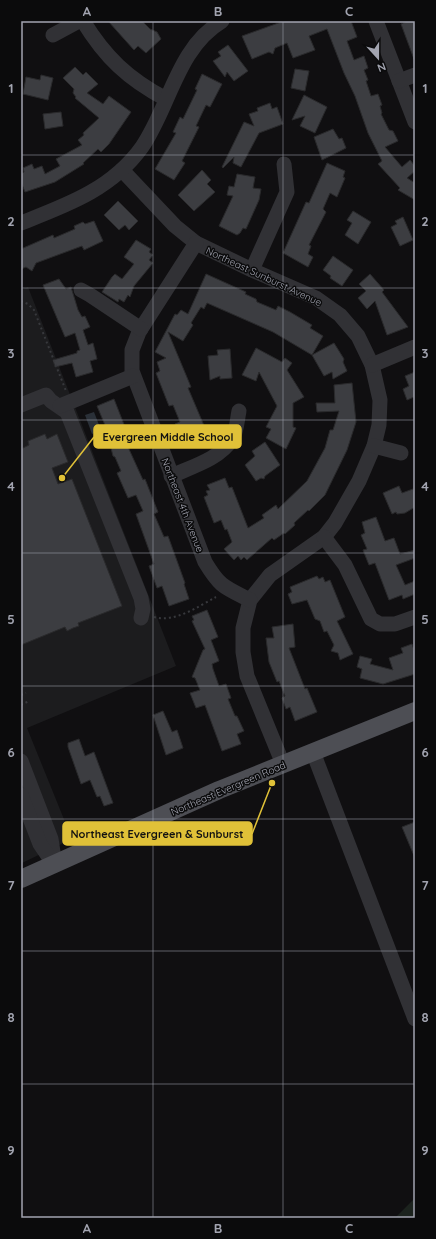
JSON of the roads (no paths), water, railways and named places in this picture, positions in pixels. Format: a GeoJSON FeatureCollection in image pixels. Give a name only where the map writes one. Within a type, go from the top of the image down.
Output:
{"type":"FeatureCollection","features":[{"type":"Feature","properties":{"kind":"main road","name":"Northeast Evergreen Road"},"geometry":{"type":"LineString","coordinates":[[21,879],[219,790],[415,710]]}},
{"type":"Feature","properties":{"kind":"street"},"geometry":{"type":"LineString","coordinates":[[53,35],[79,21]]}},
{"type":"Feature","properties":{"kind":"street"},"geometry":{"type":"LineString","coordinates":[[83,21],[93,38],[117,67],[142,86],[166,99]]}},
{"type":"Feature","properties":{"kind":"street"},"geometry":{"type":"LineString","coordinates":[[21,223],[80,200],[97,190],[122,170],[141,148],[151,131],[186,58],[199,40],[222,21]]}},
{"type":"Feature","properties":{"kind":"street"},"geometry":{"type":"LineString","coordinates":[[376,21],[415,122]]}},
{"type":"Feature","properties":{"kind":"street"},"geometry":{"type":"LineString","coordinates":[[399,81],[415,75]]}},
{"type":"Feature","properties":{"kind":"street"},"geometry":{"type":"LineString","coordinates":[[252,270],[287,192],[284,164]]}},
{"type":"Feature","properties":{"kind":"street","name":"Northeast Sunburst Avenue"},"geometry":{"type":"LineString","coordinates":[[122,170],[175,226],[196,243],[252,270],[316,298],[340,315],[358,336],[372,365],[380,400],[379,425],[374,446],[359,481],[324,537],[270,575],[250,600],[243,628],[243,652],[247,676],[283,764]]}},
{"type":"Feature","properties":{"kind":"street","name":"Northeast 4th Avenue"},"geometry":{"type":"LineString","coordinates":[[196,243],[134,340],[131,361],[133,376],[170,476],[205,562],[214,578],[224,588],[250,600]]}},
{"type":"Feature","properties":{"kind":"street"},"geometry":{"type":"LineString","coordinates":[[81,290],[140,329]]}},
{"type":"Feature","properties":{"kind":"street"},"geometry":{"type":"LineString","coordinates":[[372,365],[415,347]]}},
{"type":"Feature","properties":{"kind":"street"},"geometry":{"type":"LineString","coordinates":[[21,405],[46,395],[51,401],[62,400],[133,376]]}},
{"type":"Feature","properties":{"kind":"street"},"geometry":{"type":"LineString","coordinates":[[62,400],[140,598],[145,617]]}},
{"type":"Feature","properties":{"kind":"street"},"geometry":{"type":"LineString","coordinates":[[170,476],[204,462],[225,449],[233,438],[239,411]]}},
{"type":"Feature","properties":{"kind":"street"},"geometry":{"type":"LineString","coordinates":[[374,446],[401,453]]}},
{"type":"Feature","properties":{"kind":"street"},"geometry":{"type":"LineString","coordinates":[[324,537],[348,570],[371,619],[380,624],[395,624],[415,617]]}},
{"type":"Feature","properties":{"kind":"street"},"geometry":{"type":"LineString","coordinates":[[313,752],[415,1019]]}},
{"type":"Feature","properties":{"kind":"street"},"geometry":{"type":"LineString","coordinates":[[21,761],[51,839],[54,865]]}},
{"type":"Feature","properties":{"kind":"street"},"geometry":{"type":"LineString","coordinates":[[21,795],[40,844],[54,865]]}},
{"type":"Feature","properties":{"kind":"place","name":"Evergreen Middle School"},"geometry":{"type":"Point","coordinates":[62,478]}},
{"type":"Feature","properties":{"kind":"place","name":"Northeast Evergreen & Sunburst"},"geometry":{"type":"Point","coordinates":[272,783]}}]}
